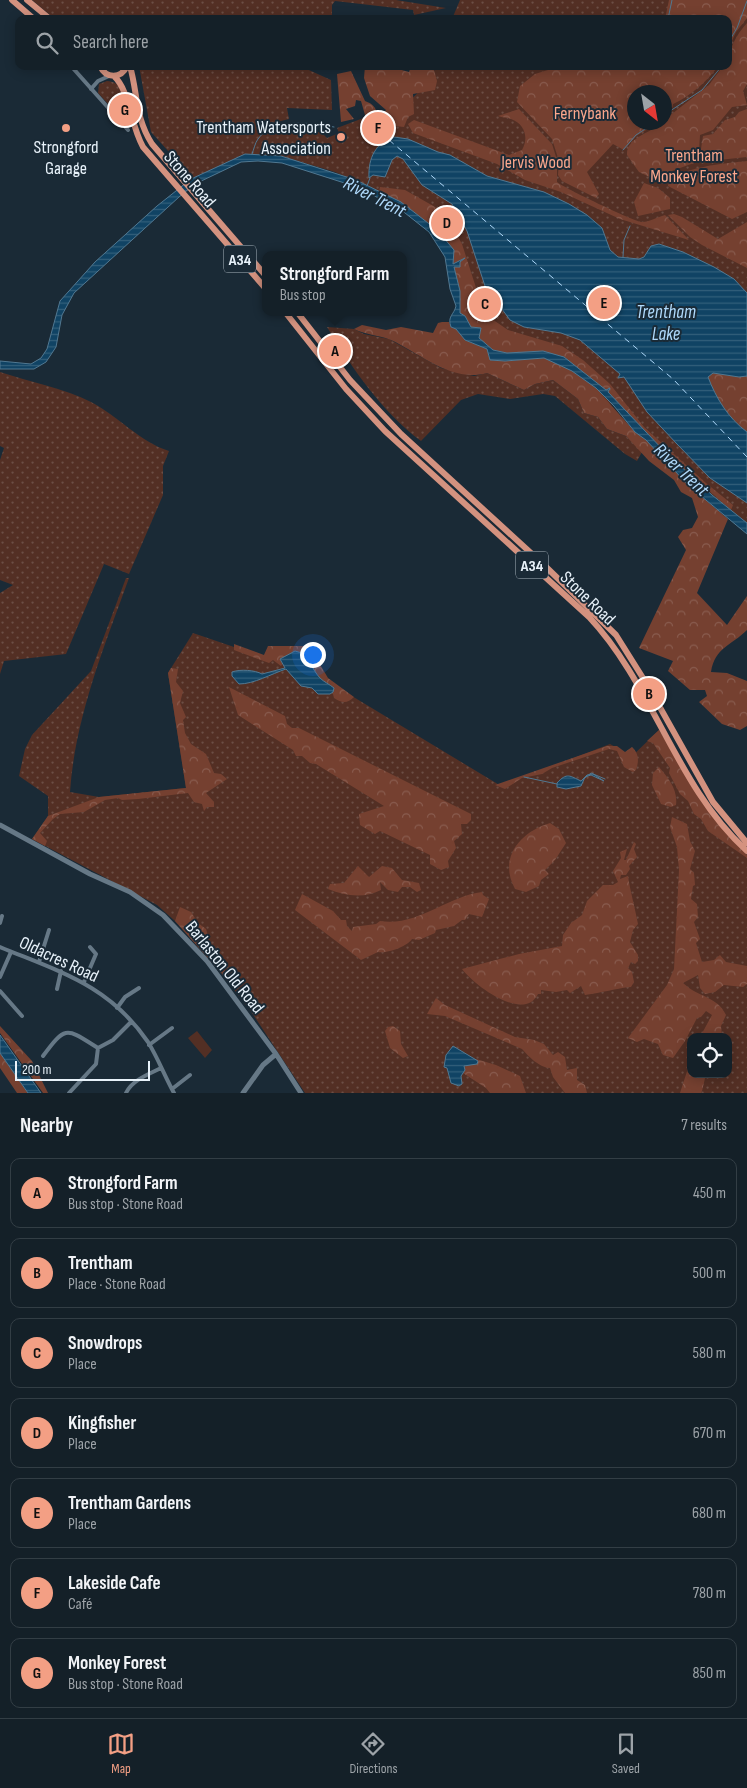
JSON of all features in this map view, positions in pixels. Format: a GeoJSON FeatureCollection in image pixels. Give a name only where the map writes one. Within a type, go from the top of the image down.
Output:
{"type":"FeatureCollection","features":[{"type":"Feature","properties":{"kind":"highway"},"geometry":{"type":"LineString","coordinates":[[12,0],[29,15]]}},
{"type":"Feature","properties":{"kind":"highway"},"geometry":{"type":"LineString","coordinates":[[27,0],[45,15]]}},
{"type":"Feature","properties":{"kind":"highway","name":"Stone Road"},"geometry":{"type":"LineString","coordinates":[[104,70],[125,89],[134,129],[143,146],[262,284]]}},
{"type":"Feature","properties":{"kind":"highway"},"geometry":{"type":"LineString","coordinates":[[112,76],[121,74],[124,70]]}},
{"type":"Feature","properties":{"kind":"highway","name":"Stone Road"},"geometry":{"type":"LineString","coordinates":[[129,70],[136,110],[144,130],[182,181],[262,272]]}},
{"type":"Feature","properties":{"kind":"highway","name":"Stone Road"},"geometry":{"type":"LineString","coordinates":[[288,316],[346,389],[385,431],[589,617],[607,637],[638,683],[707,804],[728,831],[747,851]]}},
{"type":"Feature","properties":{"kind":"highway","name":"Stone Road"},"geometry":{"type":"LineString","coordinates":[[300,316],[355,385],[401,434],[544,565],[616,635],[643,678],[713,802],[747,842]]}},
{"type":"Feature","properties":{"kind":"street"},"geometry":{"type":"LineString","coordinates":[[75,70],[128,130]]}},
{"type":"Feature","properties":{"kind":"street"},"geometry":{"type":"LineString","coordinates":[[98,81],[100,70]]}},
{"type":"Feature","properties":{"kind":"street"},"geometry":{"type":"LineString","coordinates":[[91,88],[98,81],[112,76]]}},
{"type":"Feature","properties":{"kind":"street","name":"Barlaston Old Road"},"geometry":{"type":"LineString","coordinates":[[0,825],[90,874],[128,891],[152,906],[207,961],[276,1054],[301,1093]]}},
{"type":"Feature","properties":{"kind":"street"},"geometry":{"type":"LineString","coordinates":[[39,962],[49,934]]}},
{"type":"Feature","properties":{"kind":"street","name":"Oldacres Road"},"geometry":{"type":"LineString","coordinates":[[0,947],[84,982],[117,1008],[150,1045],[173,1091]]}},
{"type":"Feature","properties":{"kind":"street"},"geometry":{"type":"LineString","coordinates":[[84,982],[98,955],[90,947]]}},
{"type":"Feature","properties":{"kind":"street"},"geometry":{"type":"LineString","coordinates":[[0,977],[11,952]]}},
{"type":"Feature","properties":{"kind":"street"},"geometry":{"type":"LineString","coordinates":[[55,986],[61,971]]}},
{"type":"Feature","properties":{"kind":"street"},"geometry":{"type":"LineString","coordinates":[[117,1008],[135,988]]}},
{"type":"Feature","properties":{"kind":"street"},"geometry":{"type":"LineString","coordinates":[[0,991],[22,1016]]}},
{"type":"Feature","properties":{"kind":"street"},"geometry":{"type":"LineString","coordinates":[[15,1008],[19,1004]]}},
{"type":"Feature","properties":{"kind":"street"},"geometry":{"type":"LineString","coordinates":[[98,1048],[113,1040],[131,1022]]}},
{"type":"Feature","properties":{"kind":"street"},"geometry":{"type":"LineString","coordinates":[[150,1045],[168,1029]]}},
{"type":"Feature","properties":{"kind":"street"},"geometry":{"type":"LineString","coordinates":[[43,1056],[48,1053],[58,1035],[68,1032],[74,1033],[98,1048]]}},
{"type":"Feature","properties":{"kind":"street"},"geometry":{"type":"LineString","coordinates":[[70,1091],[96,1064],[98,1048]]}},
{"type":"Feature","properties":{"kind":"street"},"geometry":{"type":"LineString","coordinates":[[243,1093],[264,1065],[276,1054]]}},
{"type":"Feature","properties":{"kind":"street"},"geometry":{"type":"LineString","coordinates":[[126,1093],[136,1081],[161,1068]]}},
{"type":"Feature","properties":{"kind":"street"},"geometry":{"type":"LineString","coordinates":[[173,1091],[189,1076],[182,1074]]}},
{"type":"Feature","properties":{"kind":"street"},"geometry":{"type":"LineString","coordinates":[[70,1091],[76,1092]]}},
{"type":"Feature","properties":{"kind":"green space"},"geometry":{"type":"Polygon","coordinates":[[[32,0],[396,0],[446,8],[414,15],[413,10],[335,1],[332,5],[332,15],[50,15],[32,0]]]}},
{"type":"Feature","properties":{"kind":"green space","name":"Trentham Monkey Forest"},"geometry":{"type":"Polygon","coordinates":[[[460,0],[747,0],[747,523],[718,500],[665,452],[629,414],[463,323],[456,323],[457,313],[458,315],[449,245],[378,191],[335,172],[281,156],[245,154],[189,181],[184,176],[187,172],[151,132],[140,70],[309,70],[331,80],[332,110],[287,108],[289,119],[269,124],[270,132],[321,132],[327,138],[339,133],[337,128],[366,117],[368,119],[364,122],[370,130],[375,130],[374,128],[396,114],[434,77],[435,70],[732,70],[732,15],[454,15],[460,0]]]}},
{"type":"Feature","properties":{"kind":"green space"},"geometry":{"type":"Polygon","coordinates":[[[669,0],[747,0],[747,18],[736,32],[732,41],[732,15],[666,15],[669,0]]]}},
{"type":"Feature","properties":{"kind":"green space"},"geometry":{"type":"Polygon","coordinates":[[[747,23],[747,84],[743,91],[747,105],[732,107],[713,130],[700,135],[699,151],[694,163],[652,178],[639,172],[627,155],[631,144],[635,139],[652,130],[672,130],[672,113],[709,85],[720,70],[732,70],[733,43],[747,23]]]}},
{"type":"Feature","properties":{"kind":"green space"},"geometry":{"type":"Polygon","coordinates":[[[365,70],[402,70],[409,72],[410,70],[434,70],[437,81],[435,90],[413,94],[414,114],[408,117],[404,127],[377,124],[386,110],[370,96],[364,78],[365,70]]]}},
{"type":"Feature","properties":{"kind":"green space","name":"Fernybank"},"geometry":{"type":"Polygon","coordinates":[[[548,70],[715,70],[698,88],[673,104],[672,108],[672,85],[627,85],[627,130],[646,130],[636,136],[624,150],[613,144],[587,172],[599,194],[596,198],[562,181],[558,175],[559,161],[552,139],[517,102],[520,86],[535,74],[548,70]]]}},
{"type":"Feature","properties":{"kind":"green space"},"geometry":{"type":"Polygon","coordinates":[[[351,71],[365,101],[375,108],[377,115],[374,118],[365,115],[361,101],[356,100],[355,106],[346,109],[354,119],[341,122],[337,74],[351,71]]]}},
{"type":"Feature","properties":{"kind":"green space"},"geometry":{"type":"Polygon","coordinates":[[[107,81],[118,85],[122,93],[122,112],[129,127],[98,93],[99,84],[107,81]]]}},
{"type":"Feature","properties":{"kind":"green space","name":"Jervis Wood"},"geometry":{"type":"Polygon","coordinates":[[[519,109],[552,144],[557,160],[557,182],[599,204],[642,222],[665,215],[689,240],[620,219],[561,192],[525,180],[497,164],[413,133],[408,124],[414,120],[509,155],[522,150],[525,141],[524,132],[516,121],[498,116],[519,109]]]}},
{"type":"Feature","properties":{"kind":"green space"},"geometry":{"type":"Polygon","coordinates":[[[747,109],[747,157],[699,162],[703,136],[713,134],[725,120],[735,117],[739,112],[747,109]]]}},
{"type":"Feature","properties":{"kind":"green space"},"geometry":{"type":"Polygon","coordinates":[[[747,161],[747,212],[732,219],[668,186],[680,174],[690,170],[747,161]]]}},
{"type":"Feature","properties":{"kind":"green space"},"geometry":{"type":"Polygon","coordinates":[[[644,183],[658,188],[670,198],[670,209],[638,216],[634,202],[644,183]]]}},
{"type":"Feature","properties":{"kind":"green space"},"geometry":{"type":"Polygon","coordinates":[[[380,187],[405,190],[444,212],[462,244],[486,319],[489,317],[508,330],[562,346],[583,360],[610,384],[644,427],[733,505],[731,510],[665,452],[608,392],[609,388],[607,391],[564,357],[543,351],[507,353],[493,350],[479,338],[481,328],[471,327],[465,316],[460,313],[460,291],[454,267],[460,262],[454,265],[451,249],[437,230],[379,192],[380,187]]]}},
{"type":"Feature","properties":{"kind":"green space"},"geometry":{"type":"Polygon","coordinates":[[[674,214],[718,239],[747,222],[747,268],[690,237],[668,215],[674,214]]]}},
{"type":"Feature","properties":{"kind":"green space"},"geometry":{"type":"Polygon","coordinates":[[[449,322],[451,327],[456,329],[465,340],[487,349],[490,360],[505,361],[545,358],[572,371],[596,388],[635,432],[646,440],[689,486],[728,519],[697,593],[727,625],[747,596],[747,630],[720,652],[716,657],[711,672],[727,673],[747,681],[747,726],[740,730],[722,724],[699,702],[707,696],[705,690],[690,690],[668,671],[673,661],[639,648],[686,550],[678,537],[683,530],[692,528],[698,517],[692,498],[681,492],[674,480],[649,461],[626,436],[607,429],[598,417],[584,413],[578,399],[553,380],[535,384],[524,390],[487,373],[474,375],[449,371],[391,340],[354,329],[362,325],[386,330],[401,327],[433,333],[438,323],[449,322]]]}},
{"type":"Feature","properties":{"kind":"green space"},"geometry":{"type":"Polygon","coordinates":[[[327,327],[354,329],[364,334],[389,339],[441,368],[474,376],[487,373],[524,390],[535,384],[553,380],[578,399],[584,413],[598,417],[607,429],[626,436],[642,452],[637,461],[625,454],[555,396],[543,394],[510,399],[478,394],[461,400],[421,441],[393,417],[381,403],[347,358],[327,327]]]}},
{"type":"Feature","properties":{"kind":"green space"},"geometry":{"type":"Polygon","coordinates":[[[0,372],[58,389],[91,402],[148,442],[169,451],[163,466],[163,495],[129,574],[104,564],[66,654],[4,661],[0,674],[0,593],[13,585],[0,580],[0,460],[4,448],[0,446],[0,372]]]}},
{"type":"Feature","properties":{"kind":"green space"},"geometry":{"type":"Polygon","coordinates":[[[713,373],[739,377],[747,376],[747,432],[728,414],[719,400],[708,377],[713,373]]]}},
{"type":"Feature","properties":{"kind":"green space"},"geometry":{"type":"Polygon","coordinates":[[[126,578],[129,578],[84,710],[73,764],[70,792],[99,797],[186,788],[168,673],[193,633],[263,657],[269,646],[501,786],[610,744],[619,749],[626,762],[659,730],[711,815],[747,855],[747,1093],[305,1093],[250,1010],[203,950],[175,921],[157,905],[32,839],[48,816],[48,796],[19,776],[25,749],[32,735],[91,671],[126,578]]]}},
{"type":"Feature","properties":{"kind":"green space"},"geometry":{"type":"Polygon","coordinates":[[[234,644],[264,655],[268,646],[303,646],[315,656],[328,678],[354,697],[347,702],[340,701],[334,698],[332,690],[284,662],[281,666],[273,660],[269,663],[234,650],[234,644]]]}},
{"type":"Feature","properties":{"kind":"green space"},"geometry":{"type":"Polygon","coordinates":[[[171,668],[178,669],[176,682],[183,691],[180,703],[186,717],[183,720],[185,733],[191,744],[206,754],[214,773],[221,774],[227,779],[206,793],[214,802],[214,807],[207,807],[204,811],[202,804],[194,802],[188,793],[138,799],[122,800],[118,798],[105,800],[84,812],[60,814],[53,819],[40,833],[47,841],[45,846],[32,839],[48,816],[99,797],[186,788],[168,673],[171,668]]]}},
{"type":"Feature","properties":{"kind":"green space"},"geometry":{"type":"Polygon","coordinates":[[[229,687],[285,716],[287,724],[292,728],[299,728],[471,814],[471,820],[467,824],[461,824],[462,834],[454,841],[456,848],[448,861],[449,867],[441,870],[430,864],[430,855],[380,831],[375,834],[360,825],[359,814],[384,806],[316,764],[310,763],[302,756],[296,756],[293,750],[238,715],[229,687]]]}},
{"type":"Feature","properties":{"kind":"green space"},"geometry":{"type":"Polygon","coordinates":[[[659,730],[711,815],[747,855],[747,858],[708,831],[701,819],[694,814],[688,801],[680,794],[669,773],[670,768],[653,743],[647,741],[659,730]]]}},
{"type":"Feature","properties":{"kind":"green space"},"geometry":{"type":"Polygon","coordinates":[[[607,746],[617,746],[625,752],[632,747],[638,758],[636,770],[633,772],[624,767],[617,751],[609,749],[552,768],[542,774],[522,778],[505,789],[495,785],[607,746]]]}},
{"type":"Feature","properties":{"kind":"green space"},"geometry":{"type":"Polygon","coordinates":[[[659,767],[672,784],[675,794],[676,805],[671,807],[661,804],[652,785],[653,773],[659,767]]]}},
{"type":"Feature","properties":{"kind":"green space"},"geometry":{"type":"Polygon","coordinates":[[[672,817],[687,824],[690,841],[695,851],[690,869],[694,873],[695,885],[693,886],[691,899],[697,904],[698,917],[694,922],[700,939],[696,943],[702,962],[714,960],[720,955],[726,962],[747,966],[747,984],[743,987],[724,985],[715,992],[705,994],[700,988],[698,975],[683,983],[695,992],[713,1000],[726,1015],[721,1026],[722,1033],[702,1033],[712,1015],[706,1011],[701,1017],[697,1018],[689,1033],[687,1033],[685,1041],[673,1058],[663,1055],[658,1044],[644,1039],[637,1042],[628,1038],[667,985],[674,969],[679,870],[677,847],[670,827],[672,817]]]}},
{"type":"Feature","properties":{"kind":"green space"},"geometry":{"type":"Polygon","coordinates":[[[550,823],[559,829],[566,843],[555,860],[545,870],[549,874],[541,880],[539,886],[526,892],[515,889],[510,878],[509,867],[515,848],[529,833],[550,823]]]}},
{"type":"Feature","properties":{"kind":"green space"},"geometry":{"type":"Polygon","coordinates":[[[634,842],[636,844],[634,849],[637,857],[629,866],[630,869],[626,875],[621,875],[620,879],[628,876],[638,924],[633,930],[630,942],[638,955],[638,961],[635,964],[631,962],[628,968],[632,972],[634,982],[631,987],[585,995],[581,986],[570,993],[567,990],[556,992],[541,990],[541,994],[538,994],[531,1002],[522,1005],[511,1003],[488,992],[462,969],[519,954],[562,946],[563,935],[571,923],[582,915],[587,901],[603,885],[613,885],[618,882],[613,871],[621,858],[620,852],[627,849],[624,860],[626,860],[634,842]]]}},
{"type":"Feature","properties":{"kind":"green space"},"geometry":{"type":"Polygon","coordinates":[[[358,866],[369,877],[382,866],[392,868],[402,880],[419,883],[421,890],[417,892],[410,887],[402,887],[398,892],[388,890],[380,882],[381,890],[368,895],[348,895],[328,889],[330,884],[344,883],[358,866]]]}},
{"type":"Feature","properties":{"kind":"green space"},"geometry":{"type":"Polygon","coordinates":[[[482,892],[489,899],[482,917],[469,914],[465,920],[454,926],[436,930],[435,933],[419,940],[412,939],[397,949],[378,952],[361,960],[295,910],[302,894],[333,911],[341,920],[346,920],[347,926],[352,931],[353,927],[376,924],[380,921],[394,922],[407,920],[457,899],[482,892]]]}},
{"type":"Feature","properties":{"kind":"green space"},"geometry":{"type":"Polygon","coordinates":[[[180,907],[191,912],[198,923],[206,929],[211,945],[217,950],[223,961],[225,972],[221,973],[175,921],[180,907]]]}},
{"type":"Feature","properties":{"kind":"green space"},"geometry":{"type":"Polygon","coordinates":[[[436,998],[445,1005],[515,1037],[534,1040],[544,1044],[553,1055],[558,1052],[565,1057],[567,1070],[577,1068],[577,1080],[585,1085],[587,1093],[565,1093],[553,1077],[550,1068],[538,1064],[522,1049],[445,1016],[427,1014],[436,998]]]}},
{"type":"Feature","properties":{"kind":"green space"},"geometry":{"type":"Polygon","coordinates":[[[0,1026],[32,1061],[48,1093],[43,1093],[0,1033],[0,1026]]]}},
{"type":"Feature","properties":{"kind":"green space"},"geometry":{"type":"Polygon","coordinates":[[[393,1026],[400,1031],[401,1044],[408,1056],[403,1058],[390,1048],[385,1031],[388,1027],[393,1026]]]}},
{"type":"Feature","properties":{"kind":"green space"},"geometry":{"type":"Polygon","coordinates":[[[197,1031],[212,1050],[205,1058],[188,1038],[197,1031]]]}},
{"type":"Feature","properties":{"kind":"green space"},"geometry":{"type":"Polygon","coordinates":[[[0,1053],[28,1093],[17,1093],[0,1068],[0,1053]]]}},
{"type":"Feature","properties":{"kind":"green space"},"geometry":{"type":"Polygon","coordinates":[[[476,1059],[496,1065],[520,1076],[526,1093],[490,1093],[486,1088],[463,1073],[466,1065],[477,1063],[476,1059]]]}},
{"type":"Feature","properties":{"kind":"green space"},"geometry":{"type":"Polygon","coordinates":[[[687,1071],[687,1078],[705,1078],[701,1093],[680,1093],[687,1071]]]}},
{"type":"Feature","properties":{"kind":"water","name":"Trentham Lake"},"geometry":{"type":"Polygon","coordinates":[[[394,137],[408,139],[450,155],[487,176],[544,192],[569,204],[587,215],[602,228],[610,250],[618,257],[639,259],[644,257],[651,246],[659,244],[683,252],[734,279],[747,293],[747,376],[739,377],[713,373],[708,377],[723,407],[747,432],[747,503],[710,478],[647,412],[624,377],[618,378],[620,374],[580,340],[561,333],[524,327],[510,320],[485,286],[467,231],[452,204],[422,185],[403,159],[397,156],[392,160],[385,177],[373,175],[369,178],[370,164],[374,152],[382,143],[394,137]]]}},
{"type":"Feature","properties":{"kind":"water","name":"River Trent"},"geometry":{"type":"Polygon","coordinates":[[[245,154],[281,156],[356,180],[401,202],[437,230],[454,250],[453,264],[465,258],[460,262],[460,267],[454,267],[460,291],[460,313],[465,316],[471,327],[481,328],[479,338],[493,350],[507,353],[543,351],[564,357],[606,390],[610,388],[608,392],[665,452],[712,495],[747,523],[747,534],[689,486],[646,440],[635,432],[614,406],[596,388],[572,371],[544,358],[505,361],[490,360],[487,349],[465,340],[456,329],[451,327],[450,318],[456,306],[450,289],[445,257],[429,232],[400,209],[357,187],[282,163],[241,162],[195,184],[74,293],[62,315],[56,347],[46,362],[34,369],[0,369],[0,361],[31,364],[41,358],[47,349],[60,301],[95,262],[157,206],[191,179],[245,154]]]}},
{"type":"Feature","properties":{"kind":"water"},"geometry":{"type":"Polygon","coordinates":[[[295,651],[300,652],[307,658],[320,678],[334,688],[333,692],[330,694],[318,694],[312,688],[301,686],[286,669],[245,684],[239,684],[232,676],[232,672],[239,670],[262,674],[285,668],[280,659],[295,651]]]}},
{"type":"Feature","properties":{"kind":"water"},"geometry":{"type":"Polygon","coordinates":[[[593,774],[604,781],[591,775],[585,777],[593,774]]]}},
{"type":"Feature","properties":{"kind":"water"},"geometry":{"type":"Polygon","coordinates":[[[563,777],[571,777],[581,781],[585,777],[581,786],[566,789],[557,787],[557,783],[563,777]]]}},
{"type":"Feature","properties":{"kind":"water"},"geometry":{"type":"Polygon","coordinates":[[[0,1035],[41,1093],[28,1093],[0,1053],[0,1035]]]}},
{"type":"Feature","properties":{"kind":"water"},"geometry":{"type":"Polygon","coordinates":[[[453,1046],[478,1061],[477,1064],[464,1066],[465,1070],[461,1076],[462,1084],[459,1086],[451,1083],[447,1068],[444,1067],[446,1055],[453,1046]]]}},
{"type":"Feature","properties":{"kind":"waterway"},"geometry":{"type":"LineString","coordinates":[[669,15],[672,0]]}},
{"type":"Feature","properties":{"kind":"waterway"},"geometry":{"type":"LineString","coordinates":[[732,36],[747,1]]}},
{"type":"Feature","properties":{"kind":"waterway"},"geometry":{"type":"LineString","coordinates":[[672,110],[702,90],[719,70]]}},
{"type":"Feature","properties":{"kind":"waterway"},"geometry":{"type":"LineString","coordinates":[[252,154],[258,139],[273,127],[293,123],[334,127]]}},
{"type":"Feature","properties":{"kind":"waterway"},"geometry":{"type":"LineString","coordinates":[[623,150],[636,135],[644,130]]}},
{"type":"Feature","properties":{"kind":"waterway","name":"River Trent"},"geometry":{"type":"LineString","coordinates":[[367,186],[370,178]]}},
{"type":"Feature","properties":{"kind":"waterway"},"geometry":{"type":"LineString","coordinates":[[623,257],[624,240],[630,226]]}},
{"type":"Feature","properties":{"kind":"waterway"},"geometry":{"type":"LineString","coordinates":[[581,781],[591,773],[605,779]]}},
{"type":"Feature","properties":{"kind":"waterway"},"geometry":{"type":"LineString","coordinates":[[524,777],[557,784]]}},
{"type":"Feature","properties":{"kind":"ferry route"},"geometry":{"type":"LineString","coordinates":[[389,140],[673,379],[747,457]]}},
{"type":"Feature","properties":{"kind":"place","name":"Monkey Forest"},"geometry":{"type":"Point","coordinates":[125,110]}},
{"type":"Feature","properties":{"kind":"place","name":"Strongford Garage"},"geometry":{"type":"Point","coordinates":[66,128]}},
{"type":"Feature","properties":{"kind":"place","name":"Lakeside Cafe"},"geometry":{"type":"Point","coordinates":[378,128]}},
{"type":"Feature","properties":{"kind":"place","name":"Trentham Watersports Association"},"geometry":{"type":"Point","coordinates":[341,137]}},
{"type":"Feature","properties":{"kind":"place","name":"Kingfisher"},"geometry":{"type":"Point","coordinates":[447,223]}},
{"type":"Feature","properties":{"kind":"place","name":"Trentham Gardens"},"geometry":{"type":"Point","coordinates":[604,303]}},
{"type":"Feature","properties":{"kind":"place","name":"Snowdrops"},"geometry":{"type":"Point","coordinates":[485,304]}},
{"type":"Feature","properties":{"kind":"place","name":"Strongford Farm"},"geometry":{"type":"Point","coordinates":[335,351]}},
{"type":"Feature","properties":{"kind":"place","name":"Trentham"},"geometry":{"type":"Point","coordinates":[649,694]}}]}
